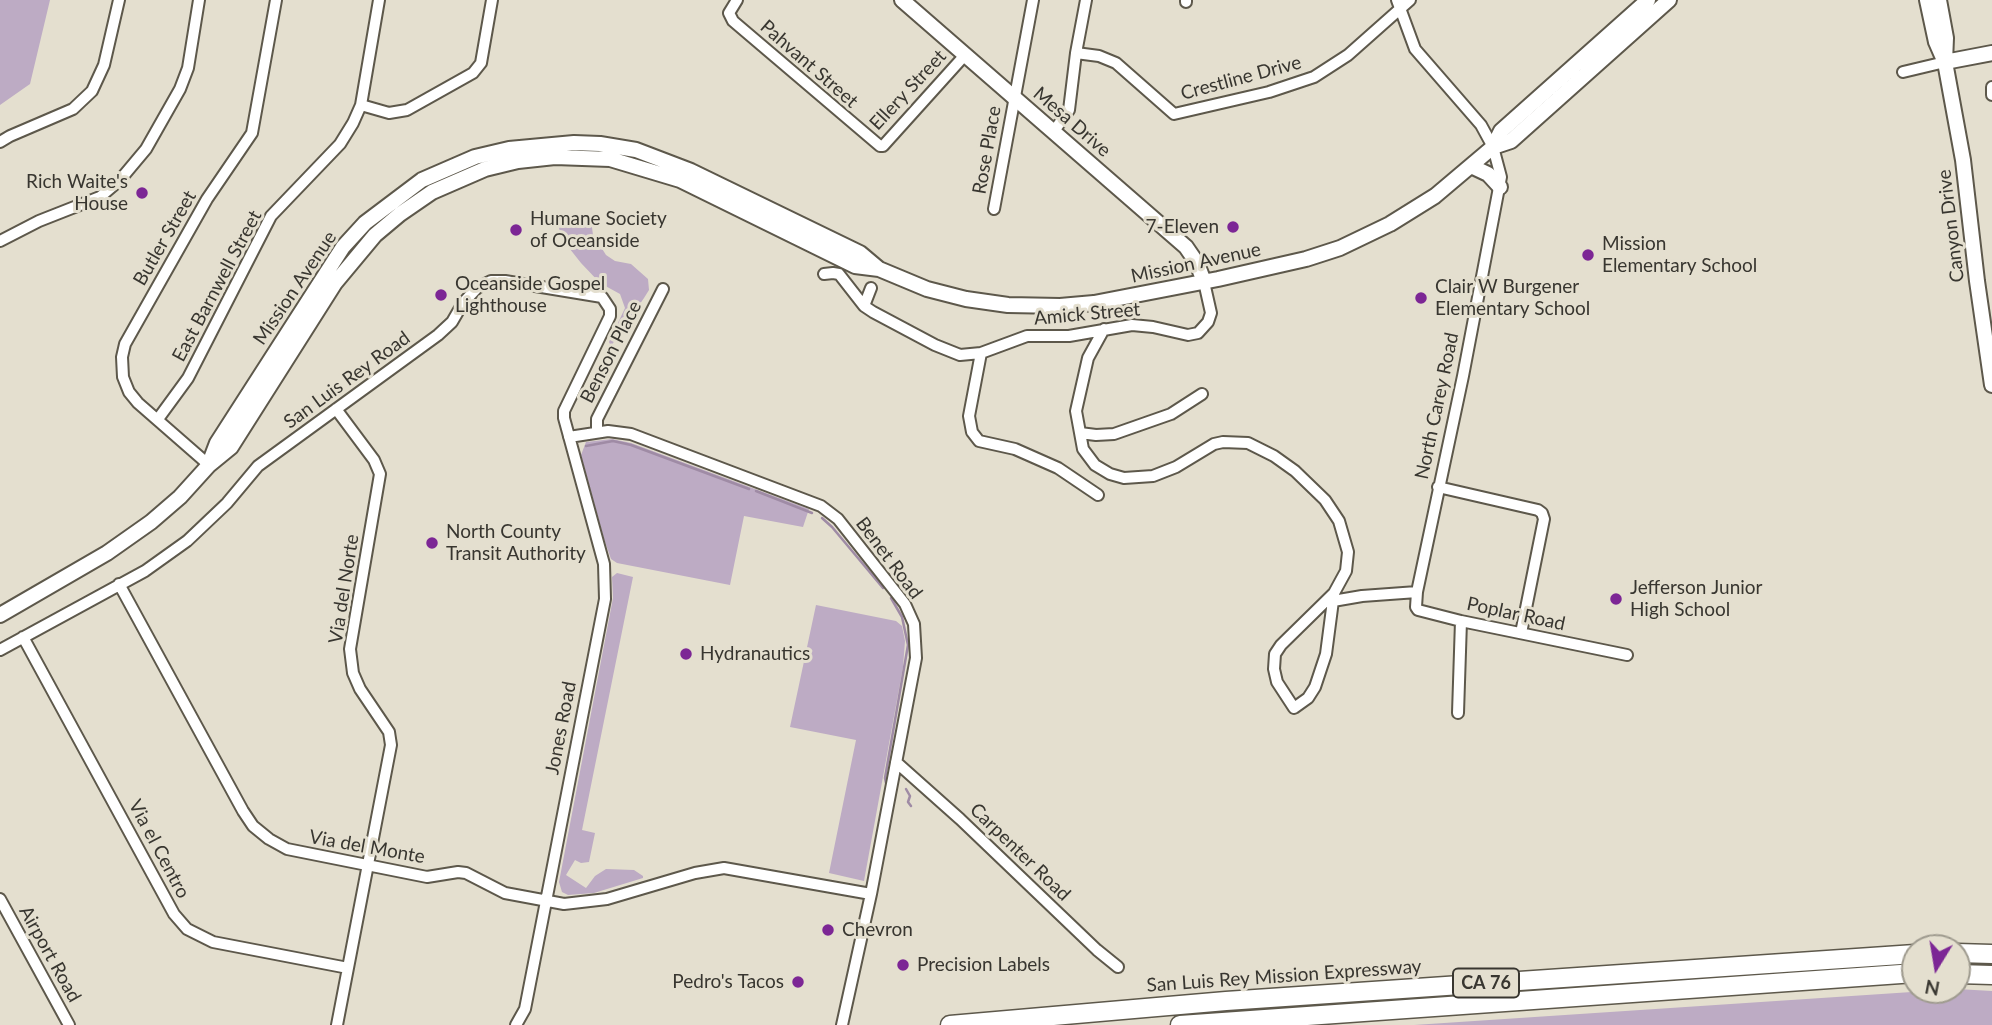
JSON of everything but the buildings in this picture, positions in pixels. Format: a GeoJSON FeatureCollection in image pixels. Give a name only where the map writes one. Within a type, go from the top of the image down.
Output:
{"type":"FeatureCollection","features":[{"type":"Feature","properties":{"kind":"highway"},"geometry":{"type":"LineString","coordinates":[[1971,953],[1992,954]]}},
{"type":"Feature","properties":{"kind":"highway","name":"San Luis Rey Mission Expressway"},"geometry":{"type":"LineString","coordinates":[[950,1025],[1213,1002],[1901,955]]}},
{"type":"Feature","properties":{"kind":"highway","name":"CA 76"},"geometry":{"type":"LineString","coordinates":[[1180,1025],[1901,974]]}},
{"type":"Feature","properties":{"kind":"highway"},"geometry":{"type":"LineString","coordinates":[[1971,974],[1992,975]]}},
{"type":"Feature","properties":{"kind":"main road","name":"Mission Avenue"},"geometry":{"type":"LineString","coordinates":[[0,615],[107,553],[137,533],[180,497],[209,465],[231,447],[335,283],[375,235],[432,192],[485,169],[519,161],[555,157],[610,159],[680,180],[855,266],[879,269],[910,283],[945,294],[987,303],[1026,306],[1094,303],[1306,259],[1357,240],[1419,206],[1471,166],[1493,147],[1502,130],[1648,0]]}},
{"type":"Feature","properties":{"kind":"main road","name":"Mission Avenue"},"geometry":{"type":"LineString","coordinates":[[1493,147],[1511,141],[1669,0]]}},
{"type":"Feature","properties":{"kind":"main road","name":"Canyon Drive"},"geometry":{"type":"LineString","coordinates":[[1927,0],[1936,43],[1945,62]]}},
{"type":"Feature","properties":{"kind":"main road","name":"Canyon Drive"},"geometry":{"type":"LineString","coordinates":[[1939,0],[1946,38],[1945,62],[1963,160],[1991,380]]}},
{"type":"Feature","properties":{"kind":"main road","name":"Mesa Drive"},"geometry":{"type":"LineString","coordinates":[[910,3],[965,55],[1186,247],[1197,263],[1204,282]]}},
{"type":"Feature","properties":{"kind":"main road"},"geometry":{"type":"LineString","coordinates":[[1945,62],[1992,53]]}},
{"type":"Feature","properties":{"kind":"main road"},"geometry":{"type":"LineString","coordinates":[[1471,166],[1488,174],[1500,187]]}},
{"type":"Feature","properties":{"kind":"street"},"geometry":{"type":"LineString","coordinates":[[0,142],[73,108],[92,92],[104,65],[119,0]]}},
{"type":"Feature","properties":{"kind":"street"},"geometry":{"type":"LineString","coordinates":[[0,241],[39,221],[100,197],[120,180],[146,149],[167,115],[188,68],[200,0]]}},
{"type":"Feature","properties":{"kind":"street","name":"Butler Street"},"geometry":{"type":"LineString","coordinates":[[209,465],[129,392],[122,377],[125,344],[207,199],[252,133],[276,0]]}},
{"type":"Feature","properties":{"kind":"street","name":"East Barnwell Street"},"geometry":{"type":"LineString","coordinates":[[158,419],[188,378],[271,216],[340,144],[353,123],[361,105],[379,0]]}},
{"type":"Feature","properties":{"kind":"street"},"geometry":{"type":"LineString","coordinates":[[361,105],[389,113],[407,110],[466,79],[481,63],[492,0]]}},
{"type":"Feature","properties":{"kind":"street","name":"Rose Place"},"geometry":{"type":"LineString","coordinates":[[994,209],[1034,0]]}},
{"type":"Feature","properties":{"kind":"street"},"geometry":{"type":"LineString","coordinates":[[1054,131],[1069,110],[1086,0]]}},
{"type":"Feature","properties":{"kind":"street","name":"Crestline Drive"},"geometry":{"type":"LineString","coordinates":[[1076,53],[1099,56],[1116,63],[1174,114],[1269,92],[1314,76],[1348,55],[1399,4],[1410,0]]}},
{"type":"Feature","properties":{"kind":"street","name":"Pahvant Street"},"geometry":{"type":"LineString","coordinates":[[734,4],[729,13],[733,21],[874,143]]}},
{"type":"Feature","properties":{"kind":"street","name":"North Carey Road"},"geometry":{"type":"LineString","coordinates":[[1399,4],[1415,49],[1481,125],[1501,170],[1500,187],[1463,376],[1416,592]]}},
{"type":"Feature","properties":{"kind":"street","name":"Ellery Street"},"geometry":{"type":"LineString","coordinates":[[874,143],[883,146],[965,55]]}},
{"type":"Feature","properties":{"kind":"street"},"geometry":{"type":"LineString","coordinates":[[1903,72],[1945,62]]}},
{"type":"Feature","properties":{"kind":"street","name":"Amick Street"},"geometry":{"type":"LineString","coordinates":[[824,274],[839,274],[864,306],[935,345],[960,355],[981,353],[1027,336],[1069,336],[1132,325],[1188,335],[1199,333],[1209,322],[1211,313],[1204,282]]}},
{"type":"Feature","properties":{"kind":"street","name":"San Luis Rey Road"},"geometry":{"type":"LineString","coordinates":[[0,650],[145,571],[187,541],[227,503],[258,466],[438,335],[452,322],[463,303],[477,288],[491,281],[596,295],[602,297],[610,309],[610,316],[564,411],[569,437]]}},
{"type":"Feature","properties":{"kind":"street"},"geometry":{"type":"LineString","coordinates":[[864,306],[872,288]]}},
{"type":"Feature","properties":{"kind":"street","name":"Benson Place"},"geometry":{"type":"LineString","coordinates":[[597,432],[597,419],[663,289]]}},
{"type":"Feature","properties":{"kind":"street"},"geometry":{"type":"LineString","coordinates":[[1104,329],[1088,358],[1077,397],[1076,411],[1083,449],[1095,465],[1124,478],[1153,476],[1223,442],[1248,443],[1274,456],[1295,471],[1325,500],[1339,522],[1348,552],[1346,571],[1334,597],[1326,654],[1315,687],[1308,698],[1294,708],[1274,670],[1275,654],[1281,645],[1334,597],[1416,592]]}},
{"type":"Feature","properties":{"kind":"street"},"geometry":{"type":"LineString","coordinates":[[981,353],[969,416],[972,432],[979,441],[1016,449],[1058,468],[1098,495]]}},
{"type":"Feature","properties":{"kind":"street"},"geometry":{"type":"LineString","coordinates":[[1080,433],[1114,434],[1171,414],[1202,394]]}},
{"type":"Feature","properties":{"kind":"street","name":"Via del Norte"},"geometry":{"type":"LineString","coordinates":[[336,409],[374,460],[380,474],[350,649],[356,681],[389,732],[390,745],[337,1025]]}},
{"type":"Feature","properties":{"kind":"street","name":"Benet Road"},"geometry":{"type":"LineString","coordinates":[[569,437],[608,430],[631,434],[821,506],[838,519],[905,604],[914,624],[916,658],[871,894],[842,1025]]}},
{"type":"Feature","properties":{"kind":"street","name":"Jones Road"},"geometry":{"type":"LineString","coordinates":[[516,1025],[525,1009],[605,599],[604,564],[569,437]]}},
{"type":"Feature","properties":{"kind":"street"},"geometry":{"type":"LineString","coordinates":[[1438,487],[1536,509],[1542,513],[1544,519],[1521,633]]}},
{"type":"Feature","properties":{"kind":"street","name":"Via del Monte"},"geometry":{"type":"LineString","coordinates":[[119,584],[253,826],[287,849],[426,877],[466,873],[505,893],[565,904],[607,899],[695,873],[724,868],[871,894]]}},
{"type":"Feature","properties":{"kind":"street","name":"Poplar Road"},"geometry":{"type":"LineString","coordinates":[[1416,592],[1418,610],[1627,655]]}},
{"type":"Feature","properties":{"kind":"street"},"geometry":{"type":"LineString","coordinates":[[1458,713],[1461,621]]}},
{"type":"Feature","properties":{"kind":"street","name":"Via el Centro"},"geometry":{"type":"LineString","coordinates":[[23,637],[174,914],[187,929],[213,942],[348,968]]}},
{"type":"Feature","properties":{"kind":"street","name":"Carpenter Road"},"geometry":{"type":"LineString","coordinates":[[896,762],[1118,967]]}},
{"type":"Feature","properties":{"kind":"street","name":"Airport Road"},"geometry":{"type":"LineString","coordinates":[[0,899],[69,1025]]}},
{"type":"Feature","properties":{"kind":"shaded area"},"geometry":{"type":"Polygon","coordinates":[[[0,0],[50,0],[30,84],[0,105],[0,0]]]}},
{"type":"Feature","properties":{"kind":"shaded area"},"geometry":{"type":"Polygon","coordinates":[[[586,214],[591,220],[593,235],[602,237],[601,247],[606,255],[615,261],[631,264],[648,279],[649,290],[611,346],[609,342],[625,308],[620,294],[600,283],[581,263],[562,239],[559,228],[562,219],[586,214]]]}},
{"type":"Feature","properties":{"kind":"shaded area"},"geometry":{"type":"Polygon","coordinates":[[[612,439],[631,443],[809,509],[803,527],[744,516],[730,585],[617,563],[611,559],[604,539],[581,455],[586,442],[612,439]]]}},
{"type":"Feature","properties":{"kind":"shaded area"},"geometry":{"type":"Polygon","coordinates":[[[617,573],[633,577],[582,830],[595,833],[589,862],[581,863],[575,860],[566,875],[586,888],[595,876],[606,869],[634,870],[643,878],[594,893],[568,895],[562,892],[559,882],[613,598],[612,577],[617,573]]]}},
{"type":"Feature","properties":{"kind":"shaded area"},"geometry":{"type":"Polygon","coordinates":[[[816,605],[896,621],[902,626],[905,641],[903,667],[864,881],[829,873],[856,740],[790,727],[816,605]]]}},
{"type":"Feature","properties":{"kind":"shaded area"},"geometry":{"type":"Polygon","coordinates":[[[1971,990],[1992,991],[1992,1025],[1414,1025],[1901,993],[1901,1004],[1971,1004],[1971,990]]]}},
{"type":"Feature","properties":{"kind":"waterway"},"geometry":{"type":"LineString","coordinates":[[586,446],[613,441],[631,445],[749,489]]}},
{"type":"Feature","properties":{"kind":"waterway"},"geometry":{"type":"LineString","coordinates":[[756,491],[812,513]]}},
{"type":"Feature","properties":{"kind":"waterway"},"geometry":{"type":"LineString","coordinates":[[822,518],[883,588]]}},
{"type":"Feature","properties":{"kind":"waterway"},"geometry":{"type":"LineString","coordinates":[[886,783],[908,645],[902,617],[891,598]]}},
{"type":"Feature","properties":{"kind":"waterway"},"geometry":{"type":"LineString","coordinates":[[906,789],[911,806]]}},
{"type":"Feature","properties":{"kind":"place","name":"Rich Waite's House"},"geometry":{"type":"Point","coordinates":[142,193]}},
{"type":"Feature","properties":{"kind":"place","name":"7-Eleven"},"geometry":{"type":"Point","coordinates":[1233,227]}},
{"type":"Feature","properties":{"kind":"place","name":"Humane Society of Oceanside"},"geometry":{"type":"Point","coordinates":[516,230]}},
{"type":"Feature","properties":{"kind":"place","name":"Mission Elementary School"},"geometry":{"type":"Point","coordinates":[1588,255]}},
{"type":"Feature","properties":{"kind":"place","name":"Oceanside Gospel Lighthouse"},"geometry":{"type":"Point","coordinates":[441,295]}},
{"type":"Feature","properties":{"kind":"place","name":"Clair W Burgener Elementary School"},"geometry":{"type":"Point","coordinates":[1421,298]}},
{"type":"Feature","properties":{"kind":"place","name":"North County Transit Authority"},"geometry":{"type":"Point","coordinates":[432,543]}},
{"type":"Feature","properties":{"kind":"place","name":"Jefferson Junior High School"},"geometry":{"type":"Point","coordinates":[1616,599]}},
{"type":"Feature","properties":{"kind":"place","name":"Hydranautics"},"geometry":{"type":"Point","coordinates":[686,654]}},
{"type":"Feature","properties":{"kind":"place","name":"Chevron"},"geometry":{"type":"Point","coordinates":[828,930]}},
{"type":"Feature","properties":{"kind":"place","name":"Precision Labels"},"geometry":{"type":"Point","coordinates":[903,965]}},
{"type":"Feature","properties":{"kind":"place","name":"Pedro's Tacos"},"geometry":{"type":"Point","coordinates":[798,982]}}]}
